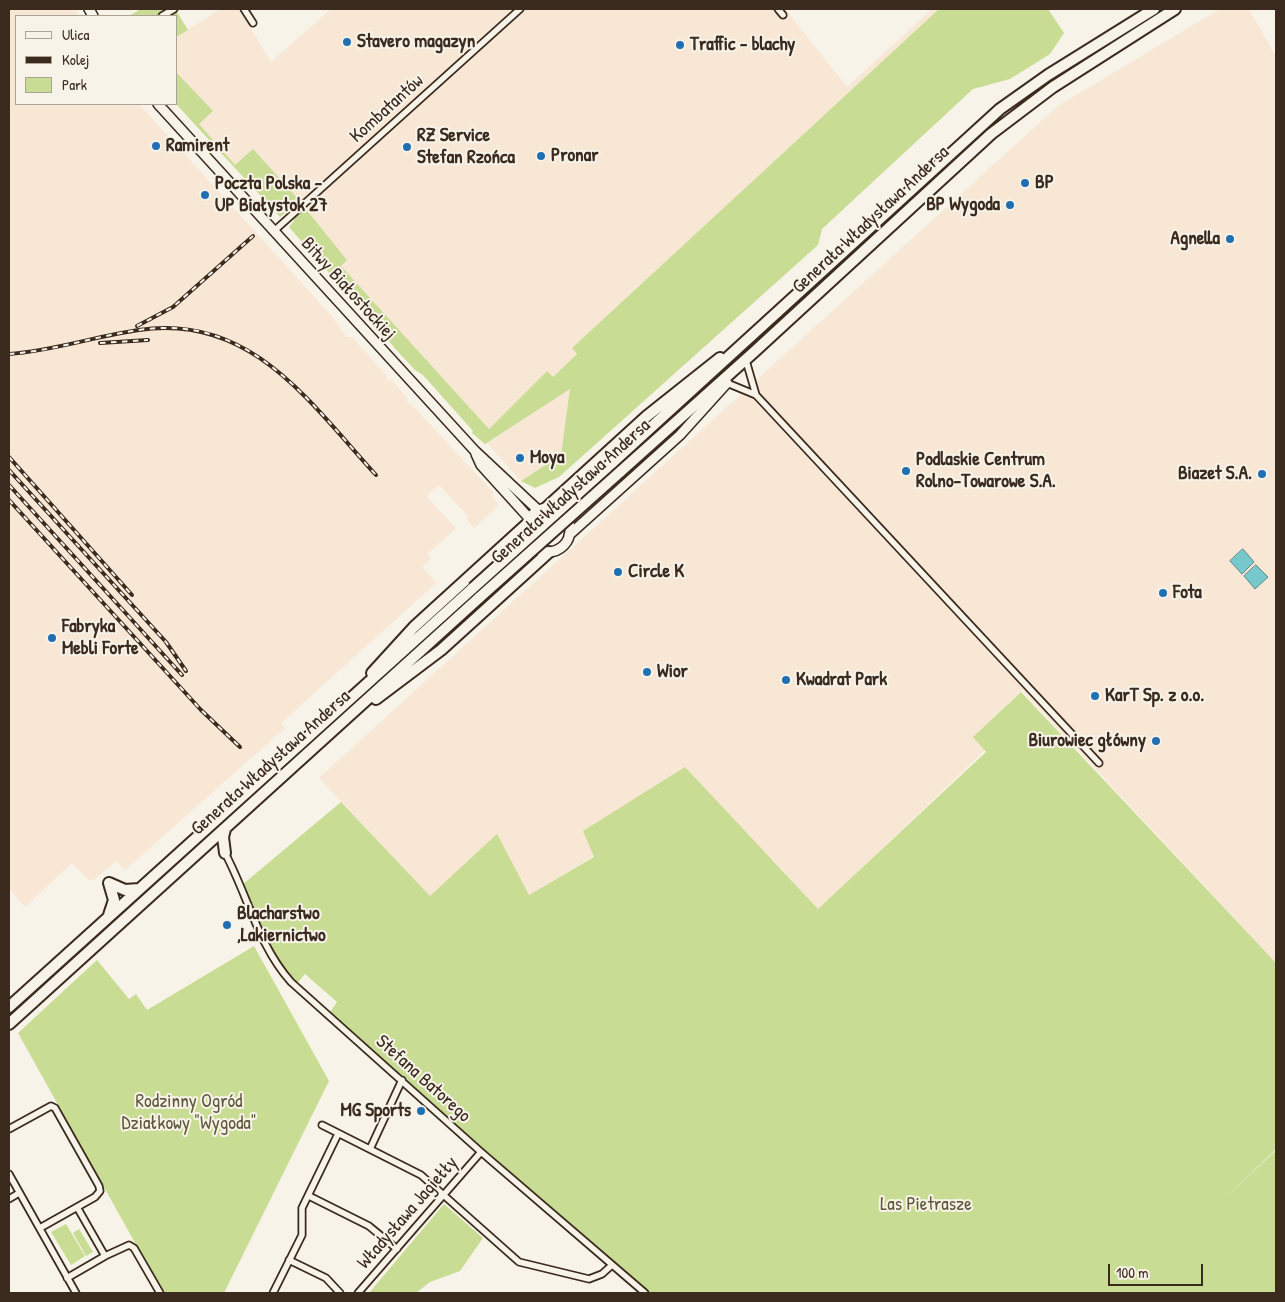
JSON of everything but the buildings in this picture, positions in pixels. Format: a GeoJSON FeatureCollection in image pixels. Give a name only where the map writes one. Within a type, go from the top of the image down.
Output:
{"type":"FeatureCollection","features":[{"type":"Feature","properties":{"kind":"highway","name":"Generała Władysława Andersa"},"geometry":{"type":"LineString","coordinates":[[9,1024],[225,829],[472,588],[748,341],[966,138],[1000,109],[1048,75],[1154,9]]}},
{"type":"Feature","properties":{"kind":"highway","name":"Generała Władysława Andersa"},"geometry":{"type":"LineString","coordinates":[[9,1007],[139,889],[480,596],[620,472],[999,127],[1053,87],[1175,9]]}},
{"type":"Feature","properties":{"kind":"highway"},"geometry":{"type":"LineString","coordinates":[[542,509],[668,398],[731,350],[748,341]]}},
{"type":"Feature","properties":{"kind":"highway"},"geometry":{"type":"LineString","coordinates":[[726,383],[747,364],[754,352]]}},
{"type":"Feature","properties":{"kind":"highway"},"geometry":{"type":"LineString","coordinates":[[347,711],[356,690],[414,627],[527,521]]}},
{"type":"Feature","properties":{"kind":"highway"},"geometry":{"type":"LineString","coordinates":[[347,711],[369,705],[430,660],[549,552]]}},
{"type":"Feature","properties":{"kind":"highway"},"geometry":{"type":"LineString","coordinates":[[225,829],[223,837],[225,853]]}},
{"type":"Feature","properties":{"kind":"highway"},"geometry":{"type":"LineString","coordinates":[[202,848],[219,849],[225,853]]}},
{"type":"Feature","properties":{"kind":"highway"},"geometry":{"type":"LineString","coordinates":[[108,917],[114,900],[109,883],[125,890],[139,889]]}},
{"type":"Feature","properties":{"kind":"street"},"geometry":{"type":"LineString","coordinates":[[244,9],[254,23]]}},
{"type":"Feature","properties":{"kind":"street","name":"Kombatantów"},"geometry":{"type":"LineString","coordinates":[[274,231],[520,9]]}},
{"type":"Feature","properties":{"kind":"street"},"geometry":{"type":"LineString","coordinates":[[778,9],[783,14]]}},
{"type":"Feature","properties":{"kind":"street","name":"Bitwy Białostockiej"},"geometry":{"type":"LineString","coordinates":[[159,105],[475,451],[542,509]]}},
{"type":"Feature","properties":{"kind":"street"},"geometry":{"type":"LineString","coordinates":[[747,364],[756,395],[1099,763]]}},
{"type":"Feature","properties":{"kind":"street"},"geometry":{"type":"LineString","coordinates":[[569,535],[569,525],[564,516],[556,510],[542,509],[527,521],[526,537],[532,547],[549,552],[562,547],[569,535],[680,435],[726,383],[756,395]]}},
{"type":"Feature","properties":{"kind":"street","name":"Bitwy Białostockiej"},"geometry":{"type":"LineString","coordinates":[[475,451],[481,465],[527,521]]}},
{"type":"Feature","properties":{"kind":"street","name":"Stefana Batorego"},"geometry":{"type":"LineString","coordinates":[[225,853],[240,881],[264,943],[281,971],[291,982],[481,1152],[645,1293]]}},
{"type":"Feature","properties":{"kind":"street"},"geometry":{"type":"LineString","coordinates":[[370,1149],[402,1080]]}},
{"type":"Feature","properties":{"kind":"street"},"geometry":{"type":"LineString","coordinates":[[9,1129],[46,1106],[55,1108],[99,1186],[100,1192],[95,1197],[40,1228]]}},
{"type":"Feature","properties":{"kind":"street"},"geometry":{"type":"LineString","coordinates":[[322,1125],[412,1169],[519,1262],[589,1279],[602,1274],[612,1264]]}},
{"type":"Feature","properties":{"kind":"street"},"geometry":{"type":"LineString","coordinates":[[273,1293],[302,1235],[301,1214],[338,1134]]}},
{"type":"Feature","properties":{"kind":"street","name":"Władysława Jagiełły"},"geometry":{"type":"LineString","coordinates":[[358,1293],[481,1152]]}},
{"type":"Feature","properties":{"kind":"street"},"geometry":{"type":"LineString","coordinates":[[9,1174],[76,1293]]}},
{"type":"Feature","properties":{"kind":"street"},"geometry":{"type":"LineString","coordinates":[[9,1199],[19,1193]]}},
{"type":"Feature","properties":{"kind":"street"},"geometry":{"type":"LineString","coordinates":[[309,1196],[369,1226],[397,1249]]}},
{"type":"Feature","properties":{"kind":"street"},"geometry":{"type":"LineString","coordinates":[[77,1207],[105,1256]]}},
{"type":"Feature","properties":{"kind":"street"},"geometry":{"type":"LineString","coordinates":[[67,1278],[105,1256],[129,1245],[134,1248],[160,1293]]}},
{"type":"Feature","properties":{"kind":"street"},"geometry":{"type":"LineString","coordinates":[[289,1260],[326,1278],[340,1293]]}},
{"type":"Feature","properties":{"kind":"shaded area"},"geometry":{"type":"Polygon","coordinates":[[[9,9],[75,9],[78,15],[15,15],[15,105],[140,105],[330,314],[347,337],[352,337],[386,375],[387,380],[392,381],[408,399],[407,402],[412,405],[493,492],[492,497],[499,505],[474,528],[467,520],[469,517],[439,485],[426,496],[456,528],[427,554],[431,559],[422,567],[436,583],[281,723],[285,728],[125,870],[116,861],[94,880],[89,880],[72,863],[25,907],[9,889],[9,9]]]}},
{"type":"Feature","properties":{"kind":"shaded area"},"geometry":{"type":"Polygon","coordinates":[[[221,9],[239,9],[271,62],[331,9],[785,9],[847,87],[932,9],[939,9],[572,348],[577,354],[553,377],[547,371],[489,429],[341,266],[347,260],[293,193],[253,149],[235,166],[198,124],[212,111],[178,74],[178,36],[221,9]]]}},
{"type":"Feature","properties":{"kind":"shaded area"},"geometry":{"type":"Polygon","coordinates":[[[1220,9],[1249,9],[1276,57],[1276,963],[1022,690],[973,737],[985,750],[818,910],[775,862],[583,831],[594,856],[529,895],[430,896],[319,778],[1058,106],[1220,9]]]}},
{"type":"Feature","properties":{"kind":"shaded area"},"geometry":{"type":"Polygon","coordinates":[[[571,388],[561,455],[521,481],[487,443],[571,388]]]}},
{"type":"Feature","properties":{"kind":"green space"},"geometry":{"type":"Polygon","coordinates":[[[141,9],[175,9],[188,30],[178,36],[178,15],[131,15],[141,9]]]}},
{"type":"Feature","properties":{"kind":"green space"},"geometry":{"type":"Polygon","coordinates":[[[939,9],[1048,9],[1064,33],[1050,54],[1010,79],[973,89],[822,229],[818,245],[559,477],[535,488],[521,481],[561,455],[570,389],[485,444],[472,433],[473,431],[423,375],[415,370],[400,354],[289,227],[294,221],[285,213],[280,217],[177,105],[178,74],[213,111],[199,124],[235,165],[253,149],[293,193],[347,260],[341,266],[489,429],[547,371],[553,377],[577,354],[572,348],[939,9]]]}},
{"type":"Feature","properties":{"kind":"green space","name":"Las Pietrasze"},"geometry":{"type":"Polygon","coordinates":[[[1021,692],[1276,963],[1276,1149],[1218,1205],[1276,1150],[1276,1293],[645,1293],[328,1015],[337,1002],[305,974],[295,986],[273,960],[242,885],[341,802],[430,896],[497,834],[529,895],[594,857],[583,831],[685,767],[818,909],[986,752],[973,737],[1021,692]]]}},
{"type":"Feature","properties":{"kind":"green space","name":"Rodzinny Ogród Działkowy \"Wygoda\""},"geometry":{"type":"Polygon","coordinates":[[[254,946],[329,1081],[224,1293],[163,1293],[18,1033],[97,960],[129,999],[136,994],[147,1010],[254,946]]]}},
{"type":"Feature","properties":{"kind":"green space"},"geometry":{"type":"Polygon","coordinates":[[[444,1204],[483,1238],[460,1271],[430,1282],[416,1293],[369,1293],[444,1204]]]}},
{"type":"Feature","properties":{"kind":"green space"},"geometry":{"type":"Polygon","coordinates":[[[66,1224],[85,1256],[71,1265],[51,1232],[66,1224]]]}},
{"type":"Feature","properties":{"kind":"green space"},"geometry":{"type":"Polygon","coordinates":[[[79,1229],[93,1252],[86,1256],[73,1233],[79,1229]]]}},
{"type":"Feature","properties":{"kind":"water"},"geometry":{"type":"Polygon","coordinates":[[[1243,549],[1254,562],[1242,574],[1230,561],[1243,549]]]}},
{"type":"Feature","properties":{"kind":"water"},"geometry":{"type":"Polygon","coordinates":[[[1256,565],[1268,577],[1255,589],[1244,576],[1256,565]]]}},
{"type":"Feature","properties":{"kind":"railway"},"geometry":{"type":"LineString","coordinates":[[137,326],[173,307],[253,236]]}},
{"type":"Feature","properties":{"kind":"railway"},"geometry":{"type":"LineString","coordinates":[[9,354],[42,350],[139,330],[179,328],[214,335],[246,349],[275,369],[302,393],[376,475]]}},
{"type":"Feature","properties":{"kind":"railway"},"geometry":{"type":"LineString","coordinates":[[100,343],[148,340]]}},
{"type":"Feature","properties":{"kind":"railway"},"geometry":{"type":"LineString","coordinates":[[9,457],[132,595]]}},
{"type":"Feature","properties":{"kind":"railway"},"geometry":{"type":"LineString","coordinates":[[9,470],[166,642],[186,671]]}},
{"type":"Feature","properties":{"kind":"railway"},"geometry":{"type":"LineString","coordinates":[[9,485],[182,675]]}},
{"type":"Feature","properties":{"kind":"railway"},"geometry":{"type":"LineString","coordinates":[[9,500],[201,710],[240,747]]}},
{"type":"Feature","properties":{"kind":"place","name":"Stavero magazyn"},"geometry":{"type":"Point","coordinates":[347,42]}},
{"type":"Feature","properties":{"kind":"place","name":"Traffic - blachy"},"geometry":{"type":"Point","coordinates":[680,45]}},
{"type":"Feature","properties":{"kind":"place","name":"Ramirent"},"geometry":{"type":"Point","coordinates":[156,146]}},
{"type":"Feature","properties":{"kind":"place","name":"RZ Service Stefan Rzońca"},"geometry":{"type":"Point","coordinates":[407,147]}},
{"type":"Feature","properties":{"kind":"place","name":"Pronar"},"geometry":{"type":"Point","coordinates":[541,156]}},
{"type":"Feature","properties":{"kind":"place","name":"BP"},"geometry":{"type":"Point","coordinates":[1025,183]}},
{"type":"Feature","properties":{"kind":"place","name":"Poczta Polska - UP Białystok 27"},"geometry":{"type":"Point","coordinates":[205,195]}},
{"type":"Feature","properties":{"kind":"place","name":"BP Wygoda"},"geometry":{"type":"Point","coordinates":[1010,205]}},
{"type":"Feature","properties":{"kind":"place","name":"Agnella"},"geometry":{"type":"Point","coordinates":[1230,239]}},
{"type":"Feature","properties":{"kind":"place","name":"Moya"},"geometry":{"type":"Point","coordinates":[520,458]}},
{"type":"Feature","properties":{"kind":"place","name":"Podlaskie Centrum Rolno-Towarowe S.A."},"geometry":{"type":"Point","coordinates":[906,471]}},
{"type":"Feature","properties":{"kind":"place","name":"Biazet S.A."},"geometry":{"type":"Point","coordinates":[1262,474]}},
{"type":"Feature","properties":{"kind":"place","name":"Circle K"},"geometry":{"type":"Point","coordinates":[618,572]}},
{"type":"Feature","properties":{"kind":"place","name":"Fota"},"geometry":{"type":"Point","coordinates":[1163,593]}},
{"type":"Feature","properties":{"kind":"place","name":"Fabryka Mebli Forte"},"geometry":{"type":"Point","coordinates":[52,638]}},
{"type":"Feature","properties":{"kind":"place","name":"Wior"},"geometry":{"type":"Point","coordinates":[647,672]}},
{"type":"Feature","properties":{"kind":"place","name":"Kwadrat Park"},"geometry":{"type":"Point","coordinates":[786,680]}},
{"type":"Feature","properties":{"kind":"place","name":"KarT Sp. z o.o."},"geometry":{"type":"Point","coordinates":[1095,696]}},
{"type":"Feature","properties":{"kind":"place","name":"Biurowiec główny"},"geometry":{"type":"Point","coordinates":[1156,741]}},
{"type":"Feature","properties":{"kind":"place","name":"Blacharstwo ,Lakiernictwo"},"geometry":{"type":"Point","coordinates":[227,925]}},
{"type":"Feature","properties":{"kind":"place","name":"MG Sports"},"geometry":{"type":"Point","coordinates":[421,1111]}}]}
